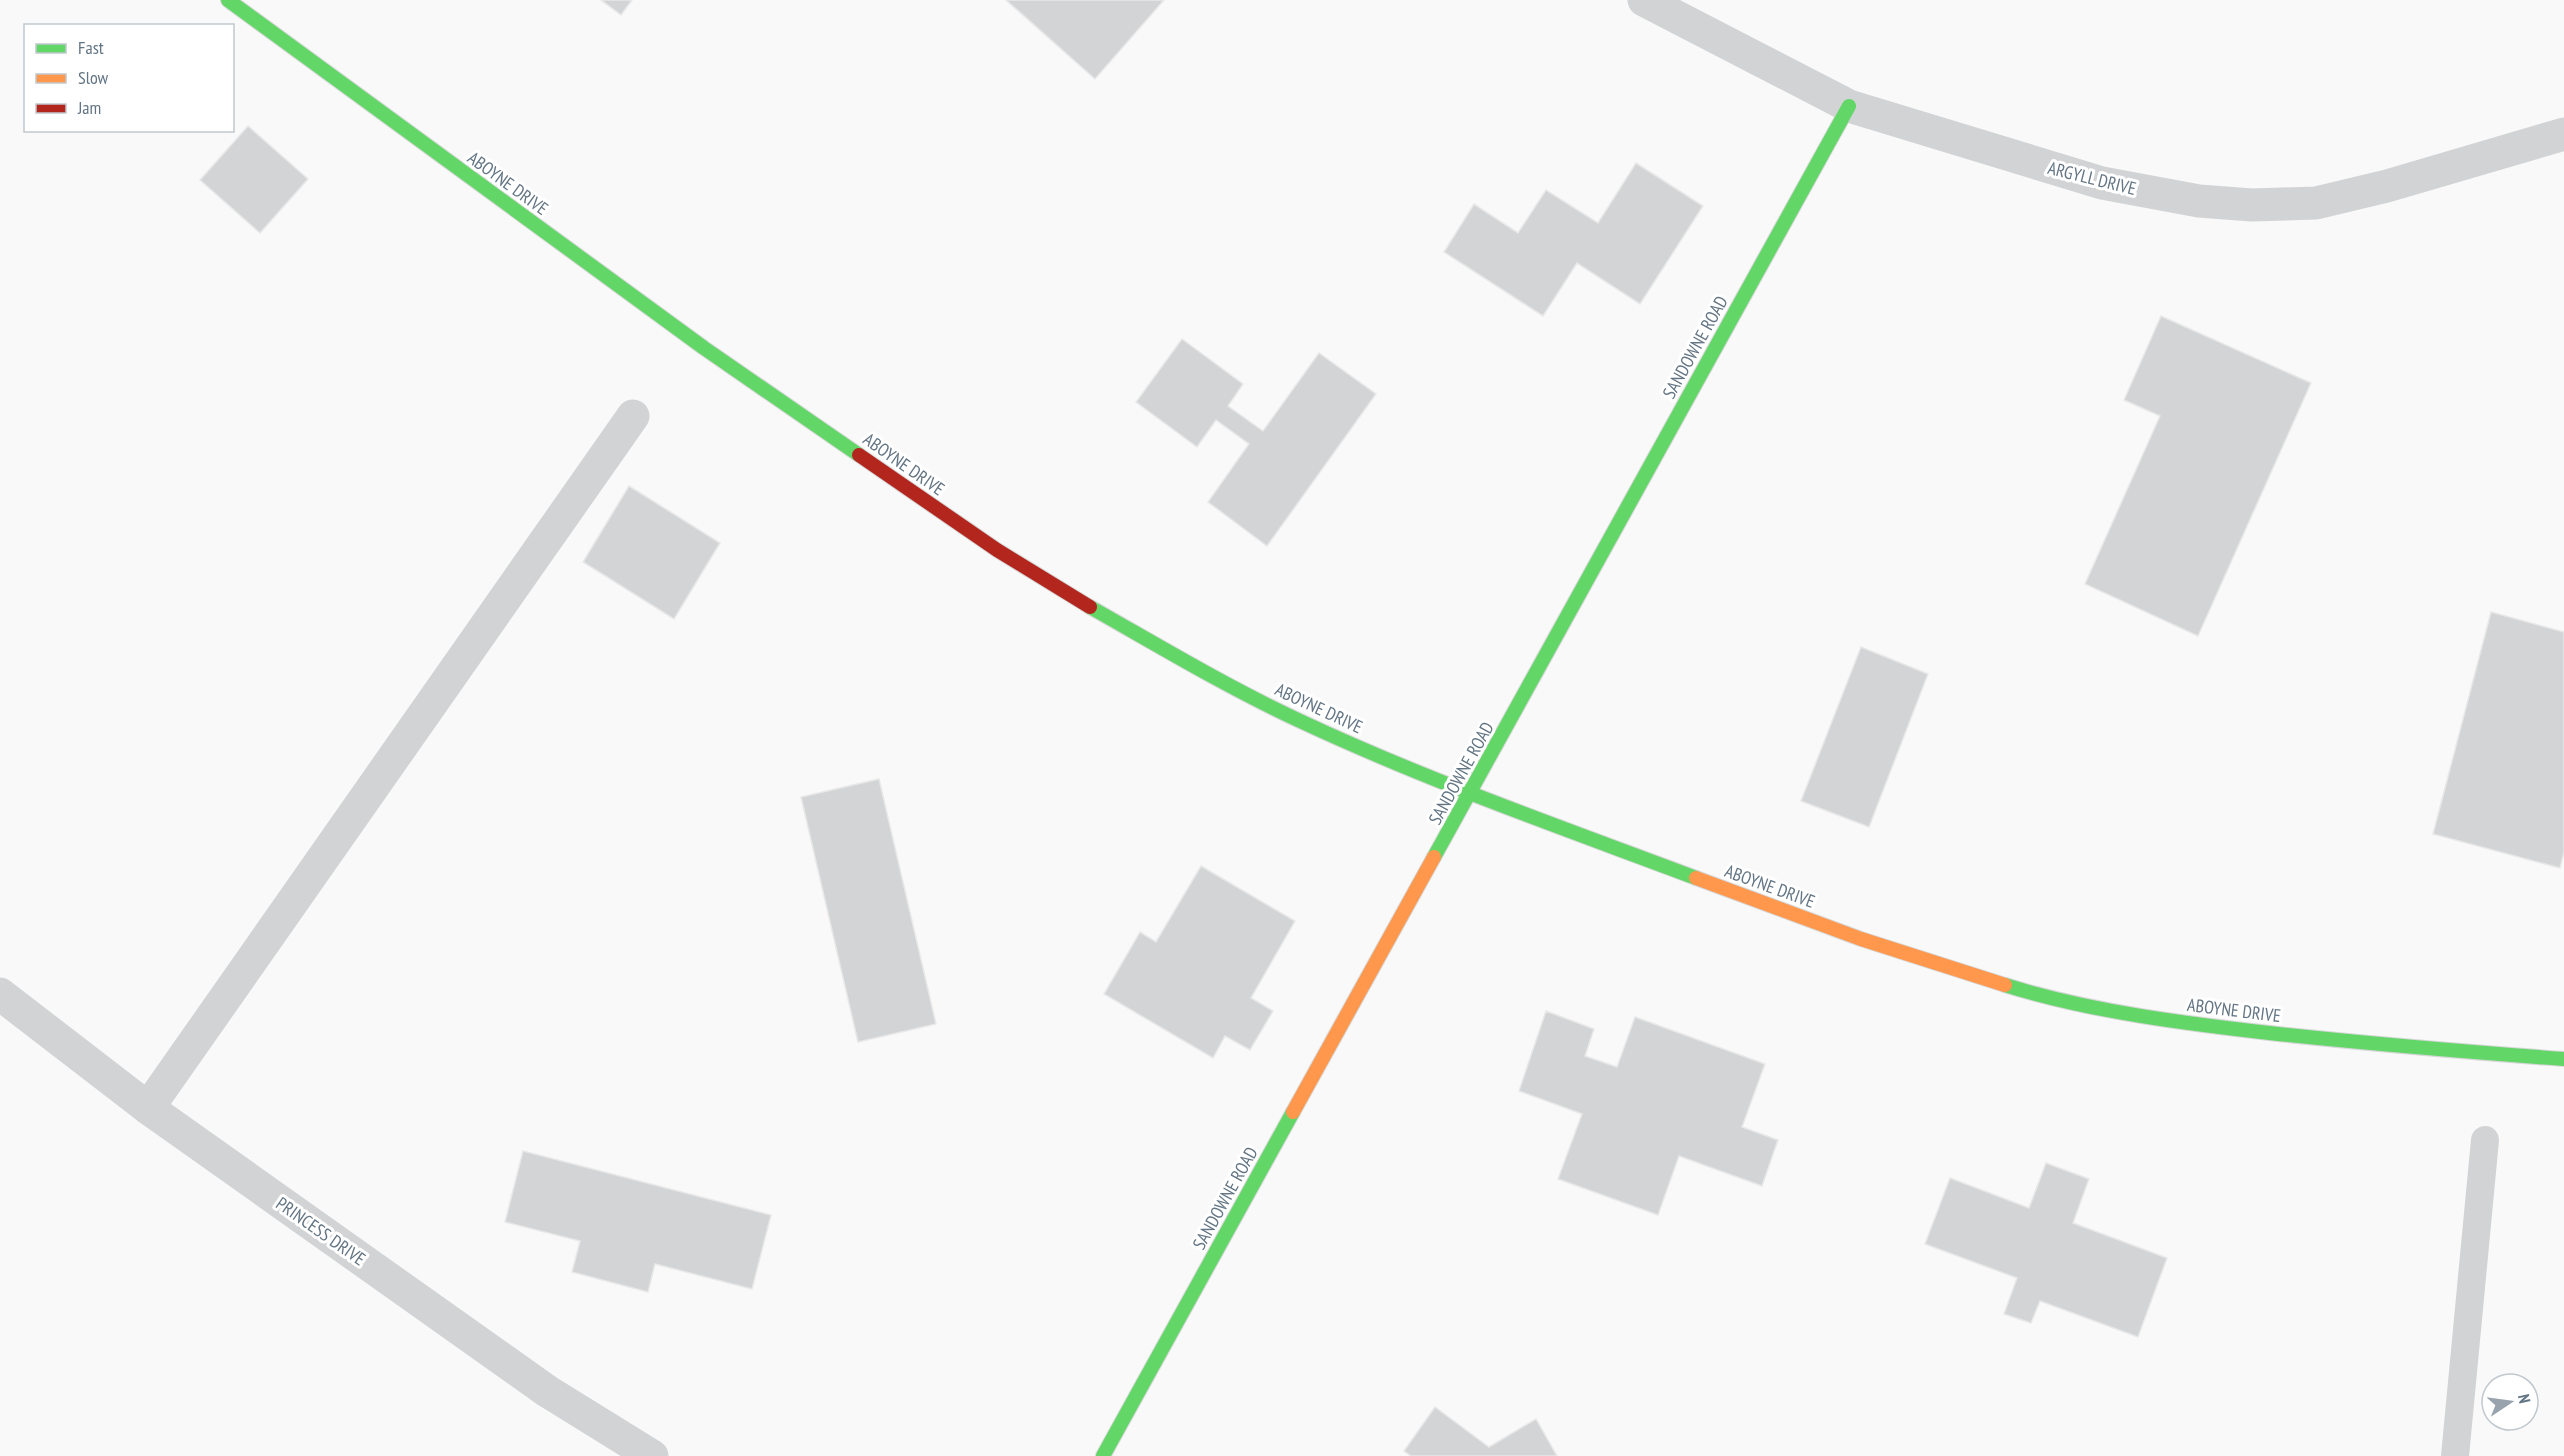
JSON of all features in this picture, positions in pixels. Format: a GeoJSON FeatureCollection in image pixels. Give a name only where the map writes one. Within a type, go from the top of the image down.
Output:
{"type":"FeatureCollection","features":[{"type":"Feature","properties":{"kind":"street","name":"ABOYNE DRIVE"},"geometry":{"type":"LineString","coordinates":[[228,0],[704,348],[997,550],[1077,600],[1169,652],[1298,720],[1470,794],[1861,939],[2040,996],[2199,1025],[2420,1049],[2564,1059]]}},
{"type":"Feature","properties":{"kind":"street","name":"ARGYLL DRIVE"},"geometry":{"type":"LineString","coordinates":[[1644,0],[1849,106],[2102,183],[2199,201],[2253,205],[2316,203],[2387,186],[2564,134]]}},
{"type":"Feature","properties":{"kind":"street","name":"SANDOWNE ROAD"},"geometry":{"type":"LineString","coordinates":[[1102,1456],[1849,106]]}},
{"type":"Feature","properties":{"kind":"street"},"geometry":{"type":"LineString","coordinates":[[148,1108],[633,416]]}},
{"type":"Feature","properties":{"kind":"street","name":"PRINCESS DRIVE"},"geometry":{"type":"LineString","coordinates":[[0,993],[148,1108],[547,1391],[651,1456]]}},
{"type":"Feature","properties":{"kind":"lane"},"geometry":{"type":"LineString","coordinates":[[2455,1456],[2485,1140]]}},
{"type":"Feature","properties":{"kind":"building"},"geometry":{"type":"Polygon","coordinates":[[[601,0],[632,0],[621,15],[601,0]]]}},
{"type":"Feature","properties":{"kind":"building"},"geometry":{"type":"Polygon","coordinates":[[[1006,0],[1164,0],[1095,79],[1006,0]]]}},
{"type":"Feature","properties":{"kind":"building"},"geometry":{"type":"Polygon","coordinates":[[[248,126],[308,179],[260,233],[200,180],[248,126]]]}},
{"type":"Feature","properties":{"kind":"building"},"geometry":{"type":"Polygon","coordinates":[[[1636,163],[1703,206],[1640,304],[1577,263],[1543,316],[1444,252],[1474,204],[1518,233],[1546,190],[1598,223],[1636,163]]]}},
{"type":"Feature","properties":{"kind":"building"},"geometry":{"type":"Polygon","coordinates":[[[2161,316],[2311,383],[2198,636],[2085,584],[2160,416],[2124,400],[2161,316]]]}},
{"type":"Feature","properties":{"kind":"building"},"geometry":{"type":"Polygon","coordinates":[[[1182,339],[1243,384],[1228,406],[1263,431],[1319,353],[1376,394],[1267,546],[1208,502],[1249,444],[1216,420],[1197,447],[1136,402],[1182,339]]]}},
{"type":"Feature","properties":{"kind":"building"},"geometry":{"type":"Polygon","coordinates":[[[629,486],[720,543],[674,619],[583,562],[629,486]]]}},
{"type":"Feature","properties":{"kind":"building"},"geometry":{"type":"Polygon","coordinates":[[[2491,612],[2564,632],[2564,852],[2560,868],[2433,834],[2491,612]]]}},
{"type":"Feature","properties":{"kind":"building"},"geometry":{"type":"Polygon","coordinates":[[[1861,647],[1928,674],[1869,827],[1801,801],[1861,647]]]}},
{"type":"Feature","properties":{"kind":"building"},"geometry":{"type":"Polygon","coordinates":[[[879,779],[936,1024],[858,1042],[801,797],[879,779]]]}},
{"type":"Feature","properties":{"kind":"building"},"geometry":{"type":"Polygon","coordinates":[[[1201,866],[1295,921],[1251,998],[1273,1011],[1250,1050],[1225,1036],[1213,1058],[1104,994],[1140,932],[1156,942],[1201,866]]]}},
{"type":"Feature","properties":{"kind":"building"},"geometry":{"type":"Polygon","coordinates":[[[1546,1011],[1594,1029],[1585,1056],[1617,1067],[1635,1017],[1765,1064],[1742,1127],[1778,1140],[1762,1186],[1679,1156],[1658,1215],[1558,1179],[1582,1114],[1519,1091],[1546,1011]]]}},
{"type":"Feature","properties":{"kind":"building"},"geometry":{"type":"Polygon","coordinates":[[[523,1151],[771,1215],[752,1289],[655,1264],[648,1292],[572,1272],[580,1241],[505,1222],[523,1151]]]}},
{"type":"Feature","properties":{"kind":"building"},"geometry":{"type":"Polygon","coordinates":[[[2046,1163],[2089,1179],[2073,1223],[2167,1258],[2138,1337],[2040,1301],[2031,1323],[2004,1314],[2017,1278],[1925,1244],[1950,1178],[2029,1208],[2046,1163]]]}},
{"type":"Feature","properties":{"kind":"building"},"geometry":{"type":"Polygon","coordinates":[[[1435,1407],[1489,1447],[1536,1419],[1557,1456],[1411,1456],[1404,1451],[1435,1407]]]}},
{"type":"Feature","properties":{"kind":"traffic: fast"},"geometry":{"type":"LineString","coordinates":[[228,0],[704,348],[859,455]]}},
{"type":"Feature","properties":{"kind":"traffic: fast"},"geometry":{"type":"LineString","coordinates":[[1434,857],[1849,106]]}},
{"type":"Feature","properties":{"kind":"traffic: fast"},"geometry":{"type":"LineString","coordinates":[[1090,607],[1245,694],[1347,742],[1496,803],[1696,878]]}},
{"type":"Feature","properties":{"kind":"traffic: fast"},"geometry":{"type":"LineString","coordinates":[[2005,985],[2071,1003],[2210,1026],[2456,1051],[2564,1059]]}},
{"type":"Feature","properties":{"kind":"traffic: fast"},"geometry":{"type":"LineString","coordinates":[[1103,1456],[1293,1112]]}},
{"type":"Feature","properties":{"kind":"traffic: slow"},"geometry":{"type":"LineString","coordinates":[[1293,1112],[1434,857]]}},
{"type":"Feature","properties":{"kind":"traffic: slow"},"geometry":{"type":"LineString","coordinates":[[1696,878],[1861,939],[2005,985]]}},
{"type":"Feature","properties":{"kind":"traffic: jam"},"geometry":{"type":"LineString","coordinates":[[859,455],[997,550],[1090,607]]}}]}
